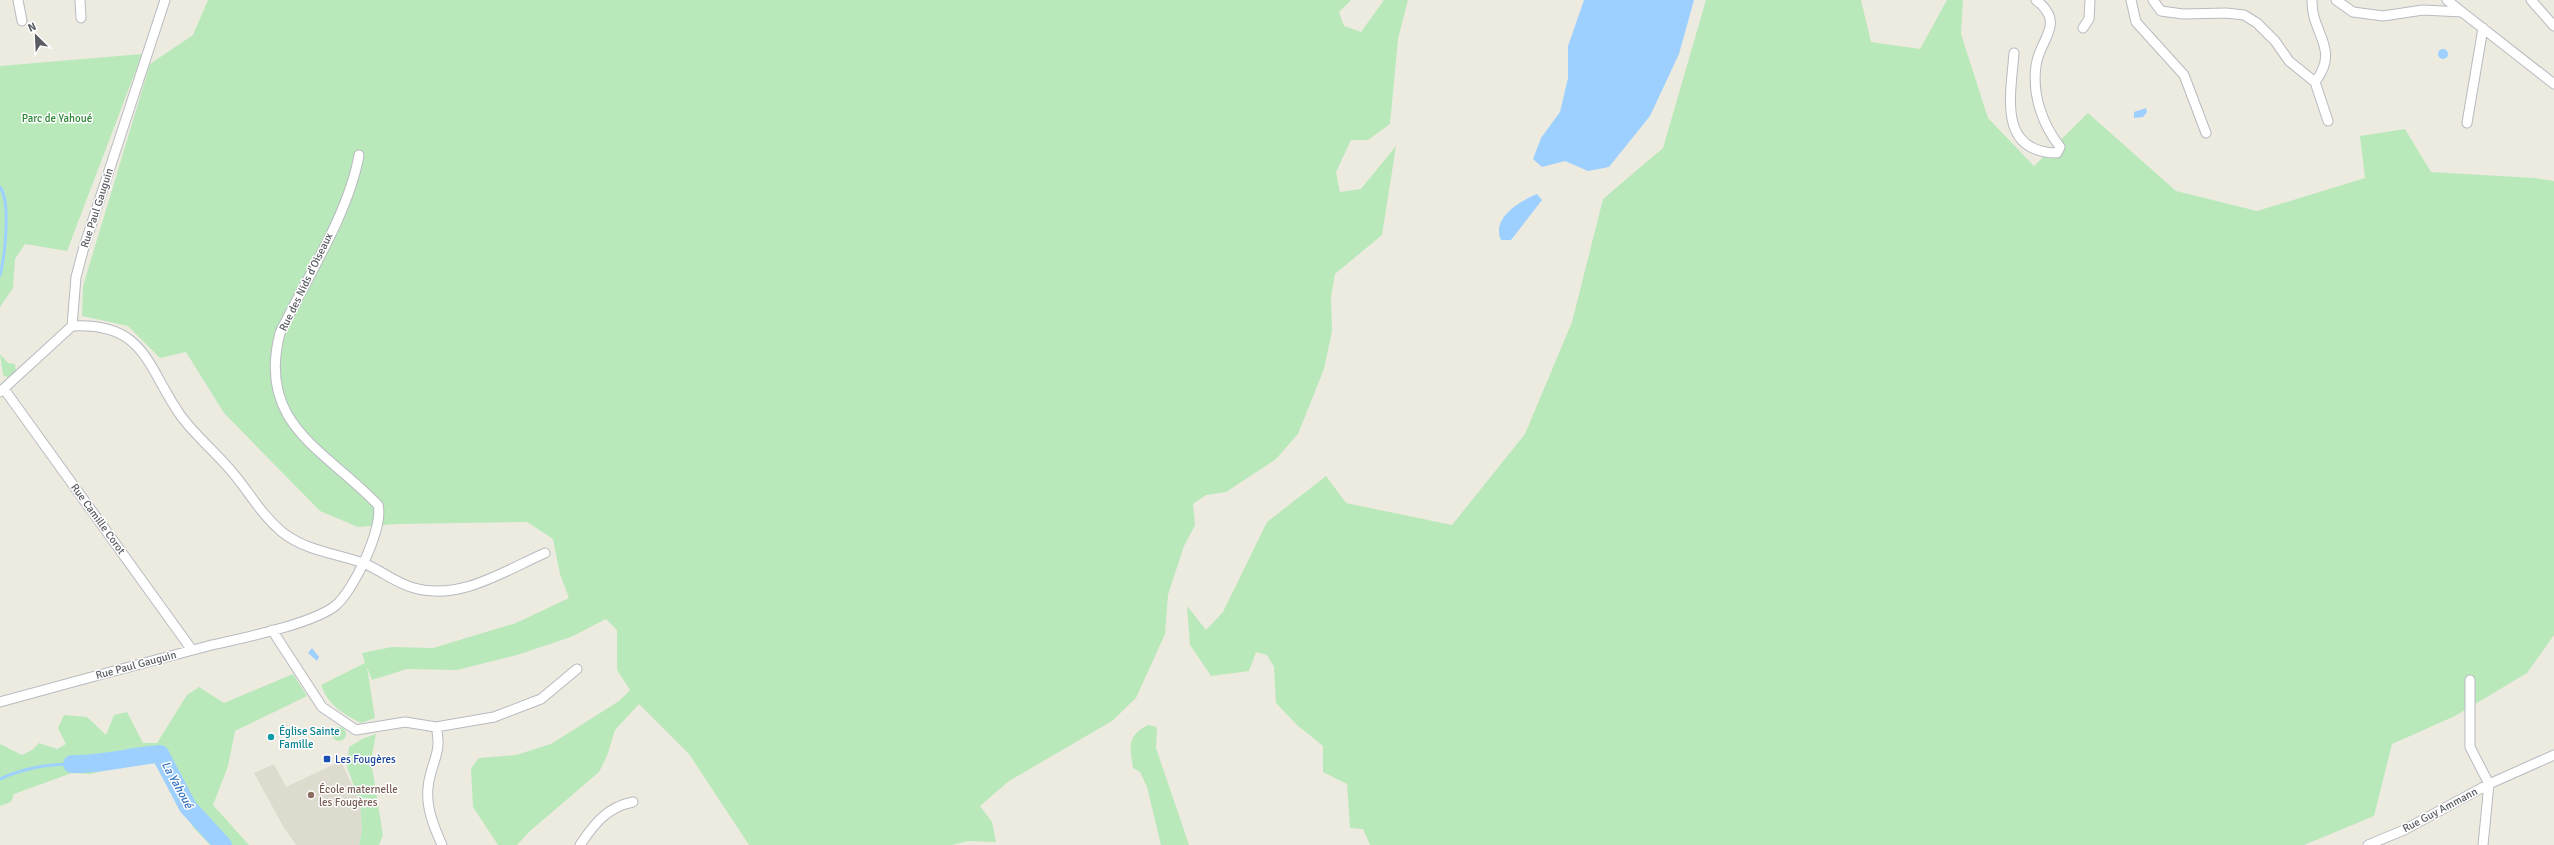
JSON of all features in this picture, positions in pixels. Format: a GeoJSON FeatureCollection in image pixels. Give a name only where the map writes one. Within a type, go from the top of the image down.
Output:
{"type":"FeatureCollection","features":[{"type":"Feature","properties":{"kind":"street"},"geometry":{"type":"LineString","coordinates":[[18,0],[22,21]]}},
{"type":"Feature","properties":{"kind":"street"},"geometry":{"type":"LineString","coordinates":[[80,0],[81,18]]}},
{"type":"Feature","properties":{"kind":"street","name":"Rue Paul Gauguin"},"geometry":{"type":"LineString","coordinates":[[72,326],[76,277],[84,247],[165,0]]}},
{"type":"Feature","properties":{"kind":"street"},"geometry":{"type":"LineString","coordinates":[[2014,53],[2010,115],[2014,126],[2019,137],[2028,146],[2042,153],[2057,153],[2060,147],[2043,120],[2036,87],[2036,64],[2051,25],[2050,16],[2043,6],[2036,0]]}},
{"type":"Feature","properties":{"kind":"street"},"geometry":{"type":"LineString","coordinates":[[2084,28],[2089,19],[2090,0]]}},
{"type":"Feature","properties":{"kind":"street"},"geometry":{"type":"LineString","coordinates":[[2131,0],[2136,22],[2184,75],[2206,133]]}},
{"type":"Feature","properties":{"kind":"street"},"geometry":{"type":"LineString","coordinates":[[2153,0],[2161,11],[2183,14],[2226,13],[2244,15],[2257,23],[2275,41],[2289,61],[2315,82],[2328,121]]}},
{"type":"Feature","properties":{"kind":"street"},"geometry":{"type":"LineString","coordinates":[[2312,0],[2312,10],[2324,44],[2325,68],[2315,82]]}},
{"type":"Feature","properties":{"kind":"street"},"geometry":{"type":"LineString","coordinates":[[2336,0],[2353,12],[2383,16],[2424,10],[2462,12]]}},
{"type":"Feature","properties":{"kind":"street"},"geometry":{"type":"LineString","coordinates":[[2447,0],[2554,84]]}},
{"type":"Feature","properties":{"kind":"street"},"geometry":{"type":"LineString","coordinates":[[2531,0],[2554,26]]}},
{"type":"Feature","properties":{"kind":"street"},"geometry":{"type":"LineString","coordinates":[[2467,123],[2483,28]]}},
{"type":"Feature","properties":{"kind":"street","name":"Rue des Nids d'Oiseaux"},"geometry":{"type":"LineString","coordinates":[[272,630],[321,614],[335,606],[352,587],[364,564],[379,521],[380,513],[378,506],[305,440],[293,426],[278,393],[275,369],[275,351],[280,333],[341,213],[352,188],[359,154]]}},
{"type":"Feature","properties":{"kind":"street"},"geometry":{"type":"LineString","coordinates":[[2,390],[72,326],[89,325],[114,330],[142,351],[182,417],[226,464],[261,510],[283,532],[295,541],[312,548],[364,564],[395,581],[431,592],[448,591],[473,585],[545,553]]}},
{"type":"Feature","properties":{"kind":"street","name":"Rue Camille Corot"},"geometry":{"type":"LineString","coordinates":[[2,390],[192,650]]}},
{"type":"Feature","properties":{"kind":"street"},"geometry":{"type":"LineString","coordinates":[[272,630],[322,706],[346,725],[362,730],[405,722],[436,727],[494,717],[519,709],[541,699],[577,669]]}},
{"type":"Feature","properties":{"kind":"street","name":"Rue Paul Gauguin"},"geometry":{"type":"LineString","coordinates":[[0,702],[272,630]]}},
{"type":"Feature","properties":{"kind":"street"},"geometry":{"type":"LineString","coordinates":[[2470,680],[2470,747],[2489,784],[2483,845]]}},
{"type":"Feature","properties":{"kind":"street"},"geometry":{"type":"LineString","coordinates":[[436,727],[440,741],[428,788],[430,814],[442,845]]}},
{"type":"Feature","properties":{"kind":"street","name":"Rue Guy Ammann"},"geometry":{"type":"LineString","coordinates":[[2368,845],[2404,830],[2489,784],[2554,755]]}},
{"type":"Feature","properties":{"kind":"street"},"geometry":{"type":"LineString","coordinates":[[580,845],[602,816],[621,804],[633,802]]}},
{"type":"Feature","properties":{"kind":"shaded area","name":"École maternelle les Fougères"},"geometry":{"type":"Polygon","coordinates":[[[341,761],[360,803],[362,831],[359,845],[296,845],[283,826],[254,773],[274,764],[286,787],[341,761]]]}},
{"type":"Feature","properties":{"kind":"green space"},"geometry":{"type":"Polygon","coordinates":[[[208,0],[1351,0],[1339,12],[1344,26],[1361,32],[1384,0],[1408,0],[1398,39],[1390,124],[1368,140],[1351,140],[1336,172],[1340,192],[1361,189],[1396,146],[1382,235],[1335,274],[1331,297],[1332,331],[1324,369],[1298,434],[1276,459],[1226,492],[1206,495],[1193,504],[1195,525],[1184,546],[1168,595],[1165,634],[1136,698],[1112,721],[1009,781],[980,806],[992,822],[996,842],[968,841],[952,845],[749,845],[689,754],[639,704],[615,730],[607,756],[599,772],[530,831],[517,845],[498,845],[473,807],[471,768],[479,758],[516,755],[551,744],[619,701],[630,690],[617,670],[617,630],[606,619],[571,637],[517,655],[457,670],[407,669],[372,680],[367,667],[375,718],[361,723],[337,708],[328,698],[321,685],[365,663],[362,653],[392,647],[433,648],[516,623],[569,598],[560,574],[553,539],[527,522],[398,524],[358,527],[320,511],[224,413],[186,352],[160,358],[128,326],[82,316],[83,286],[150,64],[193,35],[208,0]]]}},
{"type":"Feature","properties":{"kind":"green space"},"geometry":{"type":"Polygon","coordinates":[[[1706,0],[1861,0],[1871,42],[1920,49],[1947,0],[1963,0],[1961,34],[1988,118],[2034,166],[2088,113],[2176,191],[2257,211],[2365,178],[2360,136],[2405,129],[2431,172],[2534,178],[2554,181],[2554,635],[2527,673],[2455,716],[2392,744],[2374,816],[2304,845],[1370,845],[1363,829],[1350,828],[1347,784],[1323,772],[1323,746],[1297,725],[1276,703],[1274,667],[1267,655],[1256,652],[1249,671],[1211,676],[1190,645],[1187,606],[1206,630],[1223,612],[1267,522],[1326,476],[1346,503],[1452,525],[1525,434],[1572,322],[1603,199],[1663,148],[1706,0]]]}},
{"type":"Feature","properties":{"kind":"green space","name":"Parc de Yahoué"},"geometry":{"type":"Polygon","coordinates":[[[142,54],[67,251],[25,244],[15,259],[13,288],[0,307],[0,66],[142,54]]]}},
{"type":"Feature","properties":{"kind":"green space"},"geometry":{"type":"Polygon","coordinates":[[[0,354],[8,363],[15,364],[16,371],[9,378],[3,375],[0,354]]]}},
{"type":"Feature","properties":{"kind":"green space"},"geometry":{"type":"Polygon","coordinates":[[[293,674],[307,696],[235,731],[228,766],[213,805],[249,845],[210,845],[193,827],[153,759],[90,774],[72,773],[14,794],[11,802],[0,806],[0,744],[22,755],[32,750],[39,743],[57,749],[66,744],[58,728],[64,715],[87,717],[106,735],[114,715],[127,712],[143,743],[157,743],[187,695],[199,687],[224,703],[293,674]]]}},
{"type":"Feature","properties":{"kind":"green space"},"geometry":{"type":"Polygon","coordinates":[[[1148,725],[1157,727],[1156,748],[1189,845],[1161,845],[1147,787],[1140,772],[1133,768],[1131,743],[1136,733],[1148,725]]]}},
{"type":"Feature","properties":{"kind":"green space"},"geometry":{"type":"Polygon","coordinates":[[[336,727],[342,727],[346,731],[346,737],[342,741],[336,741],[332,737],[332,731],[336,727]]]}},
{"type":"Feature","properties":{"kind":"green space"},"geometry":{"type":"Polygon","coordinates":[[[376,734],[371,761],[383,835],[379,845],[359,845],[362,831],[360,803],[347,767],[349,747],[362,739],[376,734]]]}},
{"type":"Feature","properties":{"kind":"water"},"geometry":{"type":"Polygon","coordinates":[[[1584,0],[1694,0],[1679,54],[1650,116],[1609,167],[1588,171],[1565,161],[1542,167],[1533,159],[1541,138],[1560,112],[1568,78],[1568,46],[1584,0]]]}},
{"type":"Feature","properties":{"kind":"water"},"geometry":{"type":"Polygon","coordinates":[[[2441,49],[2445,49],[2447,50],[2447,58],[2441,59],[2438,56],[2438,52],[2441,49]]]}},
{"type":"Feature","properties":{"kind":"water"},"geometry":{"type":"Polygon","coordinates":[[[2146,108],[2147,112],[2143,117],[2134,118],[2134,112],[2146,108]]]}},
{"type":"Feature","properties":{"kind":"water"},"geometry":{"type":"Polygon","coordinates":[[[1537,194],[1542,200],[1511,240],[1501,240],[1499,232],[1500,225],[1509,211],[1523,201],[1537,194]]]}},
{"type":"Feature","properties":{"kind":"water"},"geometry":{"type":"Polygon","coordinates":[[[312,648],[319,657],[317,661],[308,653],[312,648]]]}},
{"type":"Feature","properties":{"kind":"waterway"},"geometry":{"type":"LineString","coordinates":[[0,187],[3,194],[6,216],[4,255],[0,275]]}},
{"type":"Feature","properties":{"kind":"waterway","name":"La Yahoué"},"geometry":{"type":"LineString","coordinates":[[72,764],[105,762],[160,754],[188,807],[223,845]]}},
{"type":"Feature","properties":{"kind":"waterway"},"geometry":{"type":"LineString","coordinates":[[0,779],[35,767],[72,764]]}},
{"type":"Feature","properties":{"kind":"place","name":"Église Sainte Famille"},"geometry":{"type":"Point","coordinates":[271,737]}},
{"type":"Feature","properties":{"kind":"place","name":"Les Fougères"},"geometry":{"type":"Point","coordinates":[327,759]}},
{"type":"Feature","properties":{"kind":"place","name":"École maternelle les Fougères"},"geometry":{"type":"Point","coordinates":[311,795]}}]}
